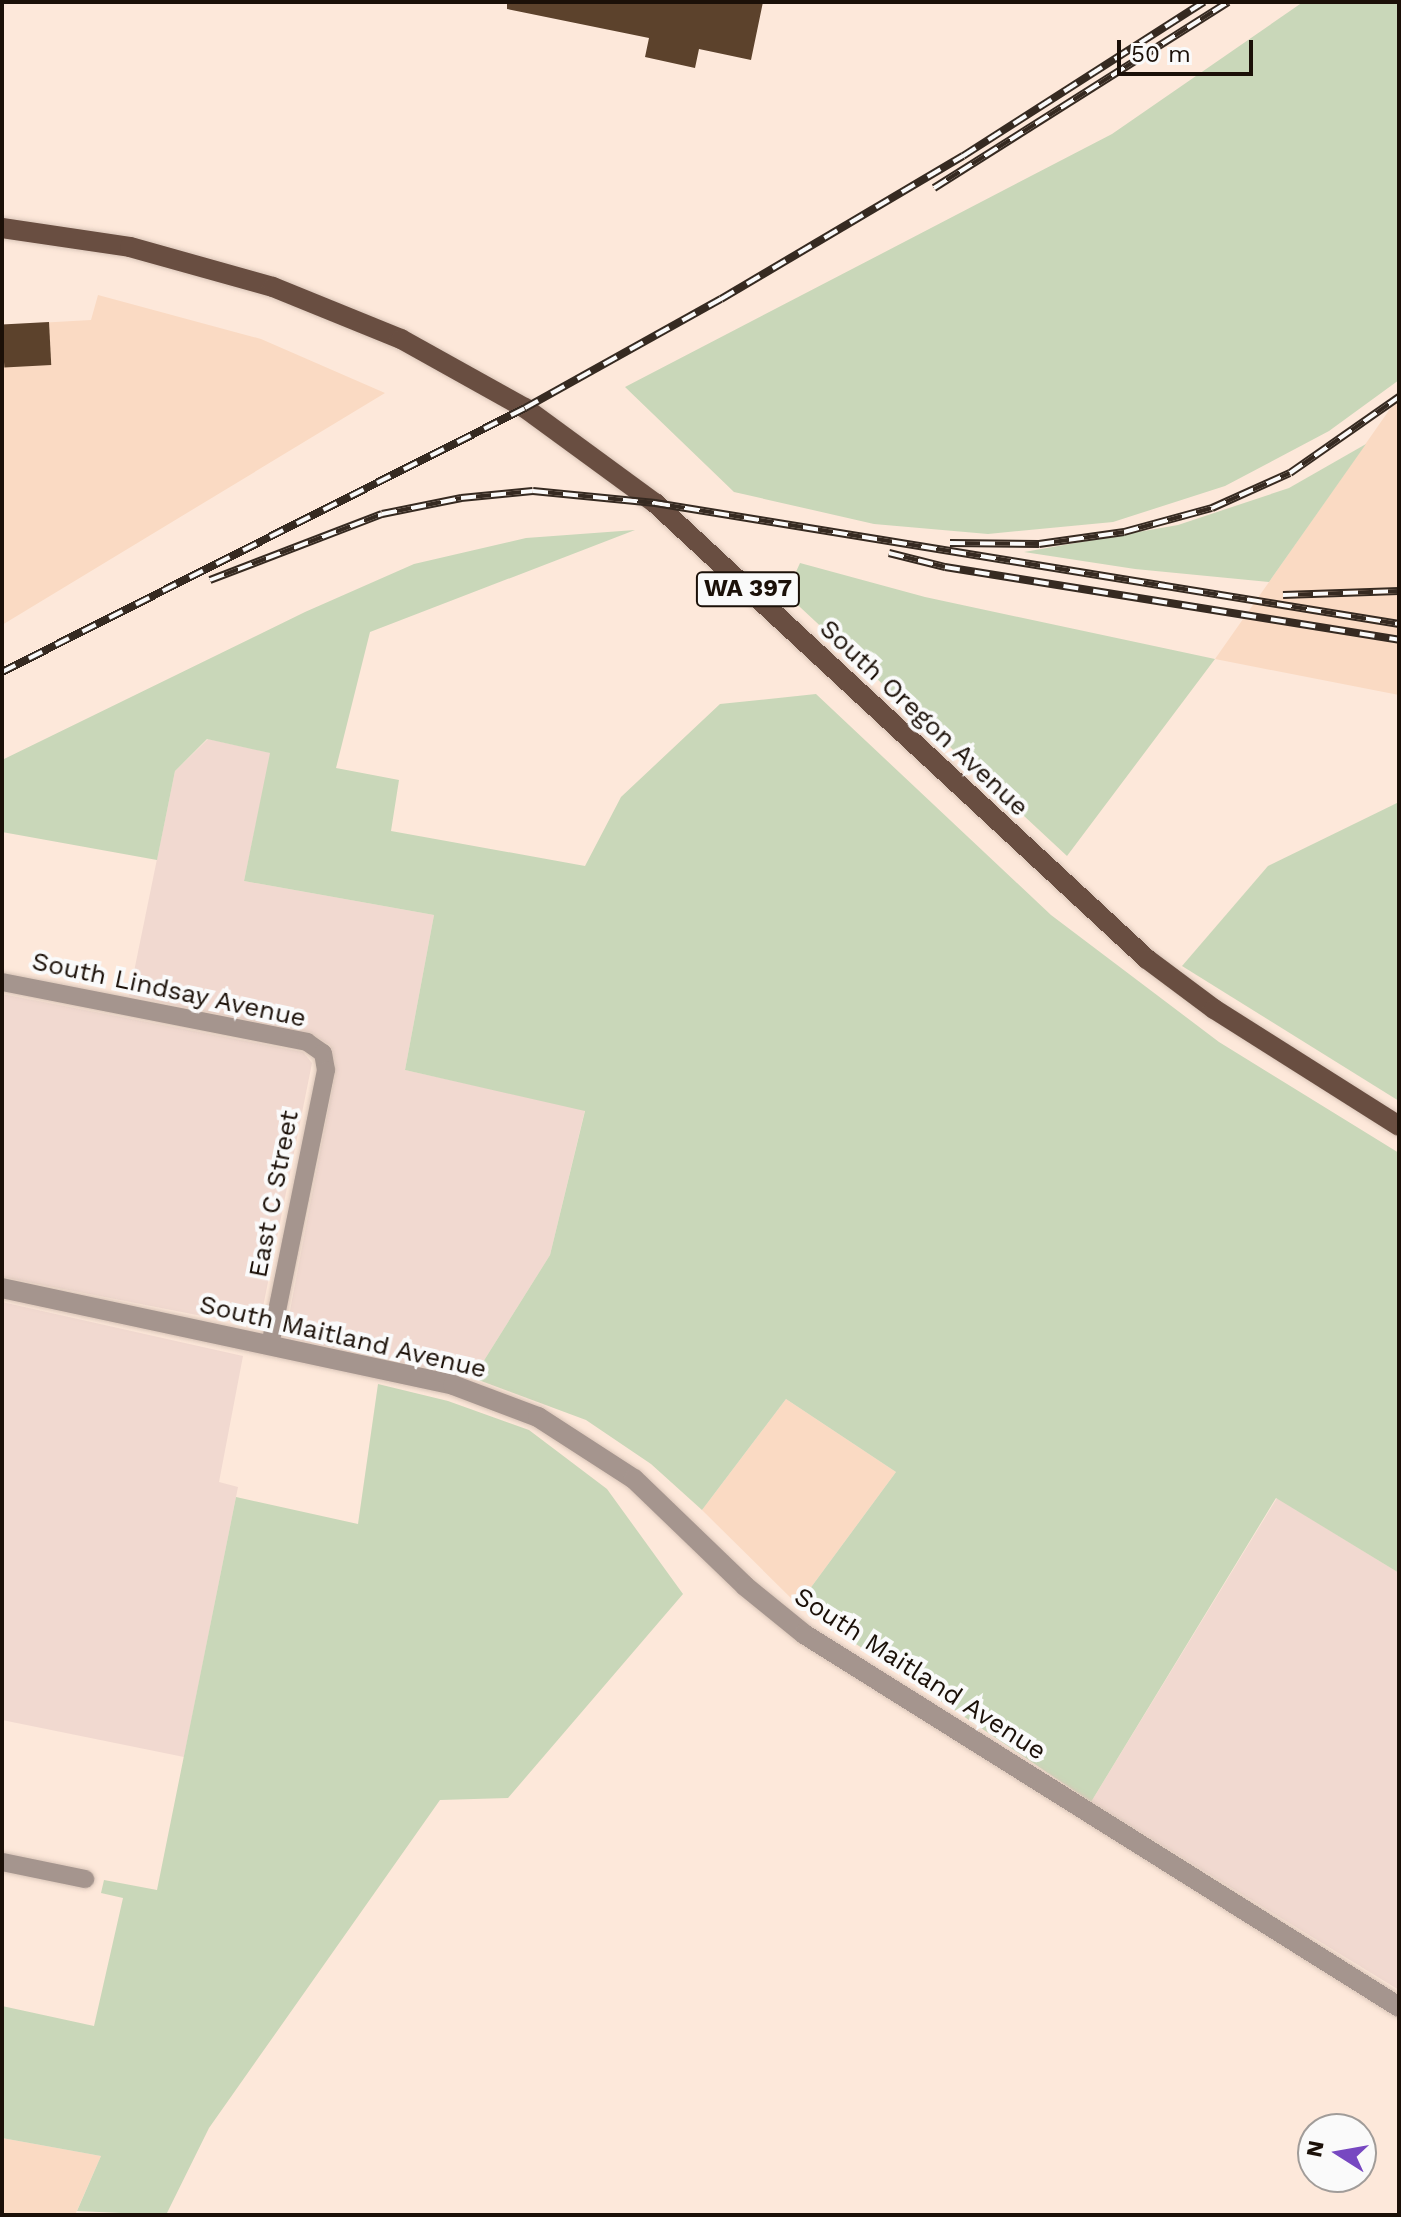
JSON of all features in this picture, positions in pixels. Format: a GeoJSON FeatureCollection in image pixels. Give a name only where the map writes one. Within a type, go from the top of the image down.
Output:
{"type":"FeatureCollection","features":[{"type":"Feature","properties":{"kind":"main road","name":"South Oregon Avenue"},"geometry":{"type":"LineString","coordinates":[[2,228],[130,247],[273,287],[401,339],[525,408],[666,512],[1147,959],[1214,1009],[1399,1126]]}},
{"type":"Feature","properties":{"kind":"street","name":"South Lindsay Avenue"},"geometry":{"type":"LineString","coordinates":[[2,982],[307,1042],[323,1053]]}},
{"type":"Feature","properties":{"kind":"street","name":"East C Street"},"geometry":{"type":"LineString","coordinates":[[270,1345],[326,1070],[323,1053]]}},
{"type":"Feature","properties":{"kind":"street","name":"South Maitland Avenue"},"geometry":{"type":"LineString","coordinates":[[2,1288],[475,1391],[566,1433],[634,1479],[745,1586],[804,1634],[1399,2007]]}},
{"type":"Feature","properties":{"kind":"street"},"geometry":{"type":"LineString","coordinates":[[2,1862],[85,1879]]}},
{"type":"Feature","properties":{"kind":"shaded area"},"geometry":{"type":"Polygon","coordinates":[[[98,295],[261,339],[385,393],[2,625],[2,325],[91,320],[98,295]]]}},
{"type":"Feature","properties":{"kind":"shaded area"},"geometry":{"type":"Polygon","coordinates":[[[1399,396],[1399,695],[1215,659],[1269,582],[1399,396]]]}},
{"type":"Feature","properties":{"kind":"shaded area"},"geometry":{"type":"Polygon","coordinates":[[[208,739],[271,753],[244,881],[434,915],[405,1070],[585,1110],[550,1255],[473,1378],[285,1337],[335,1073],[330,1045],[306,1032],[129,996],[175,771],[208,739]]]}},
{"type":"Feature","properties":{"kind":"shaded area"},"geometry":{"type":"Polygon","coordinates":[[[2,994],[303,1052],[312,1063],[259,1327],[2,1277],[2,994]]]}},
{"type":"Feature","properties":{"kind":"shaded area"},"geometry":{"type":"Polygon","coordinates":[[[2,1302],[243,1356],[219,1482],[238,1487],[184,1757],[2,1720],[2,1302]]]}},
{"type":"Feature","properties":{"kind":"shaded area"},"geometry":{"type":"Polygon","coordinates":[[[786,1399],[896,1472],[798,1605],[702,1510],[786,1399]]]}},
{"type":"Feature","properties":{"kind":"shaded area"},"geometry":{"type":"Polygon","coordinates":[[[1277,1498],[1399,1573],[1399,1990],[1091,1802],[1277,1498]]]}},
{"type":"Feature","properties":{"kind":"shaded area"},"geometry":{"type":"Polygon","coordinates":[[[2,2138],[101,2156],[75,2215],[2,2215],[2,2138]]]}},
{"type":"Feature","properties":{"kind":"green space"},"geometry":{"type":"Polygon","coordinates":[[[1303,2],[1399,2],[1399,380],[1329,431],[1225,486],[1113,522],[988,534],[874,524],[734,492],[625,387],[1112,134],[1303,2]]]}},
{"type":"Feature","properties":{"kind":"green space"},"geometry":{"type":"Polygon","coordinates":[[[1366,444],[1269,582],[1135,569],[1024,552],[1178,525],[1289,488],[1366,444]]]}},
{"type":"Feature","properties":{"kind":"green space"},"geometry":{"type":"Polygon","coordinates":[[[635,530],[370,632],[336,768],[399,780],[391,831],[585,866],[621,797],[720,704],[816,694],[1051,915],[1219,1042],[1399,1153],[1399,1573],[1276,1498],[1091,1802],[798,1605],[896,1472],[786,1399],[702,1510],[651,1464],[586,1420],[473,1378],[550,1255],[585,1111],[405,1070],[434,915],[244,881],[270,753],[207,739],[175,771],[157,860],[2,832],[2,760],[305,612],[414,564],[526,538],[635,530]]]}},
{"type":"Feature","properties":{"kind":"green space"},"geometry":{"type":"Polygon","coordinates":[[[800,563],[925,597],[1215,659],[1067,856],[786,594],[800,563]]]}},
{"type":"Feature","properties":{"kind":"green space"},"geometry":{"type":"Polygon","coordinates":[[[1399,802],[1399,1101],[1182,966],[1268,866],[1399,802]]]}},
{"type":"Feature","properties":{"kind":"green space"},"geometry":{"type":"Polygon","coordinates":[[[378,1384],[448,1401],[529,1430],[607,1489],[683,1594],[508,1798],[440,1800],[209,2128],[166,2215],[77,2211],[101,2156],[2,2138],[2,2006],[94,2026],[123,1898],[101,1893],[104,1880],[157,1890],[236,1497],[358,1524],[378,1384]]]}},
{"type":"Feature","properties":{"kind":"building"},"geometry":{"type":"Polygon","coordinates":[[[507,2],[763,2],[751,60],[699,49],[695,68],[645,57],[649,38],[507,9],[507,2]]]}},
{"type":"Feature","properties":{"kind":"building"},"geometry":{"type":"Polygon","coordinates":[[[49,322],[51,365],[4,367],[2,324],[49,322]]]}},
{"type":"Feature","properties":{"kind":"railway"},"geometry":{"type":"LineString","coordinates":[[2,672],[525,408],[721,299],[963,156],[1204,2]]}},
{"type":"Feature","properties":{"kind":"railway"},"geometry":{"type":"LineString","coordinates":[[934,188],[1228,2]]}},
{"type":"Feature","properties":{"kind":"railway"},"geometry":{"type":"LineString","coordinates":[[950,543],[1039,544],[1124,532],[1212,508],[1290,473],[1399,397]]}},
{"type":"Feature","properties":{"kind":"railway"},"geometry":{"type":"LineString","coordinates":[[210,580],[382,514],[461,498],[533,491],[655,503],[1399,624]]}},
{"type":"Feature","properties":{"kind":"railway"},"geometry":{"type":"LineString","coordinates":[[889,553],[945,567],[1399,640]]}},
{"type":"Feature","properties":{"kind":"railway"},"geometry":{"type":"LineString","coordinates":[[1283,595],[1399,591]]}}]}
